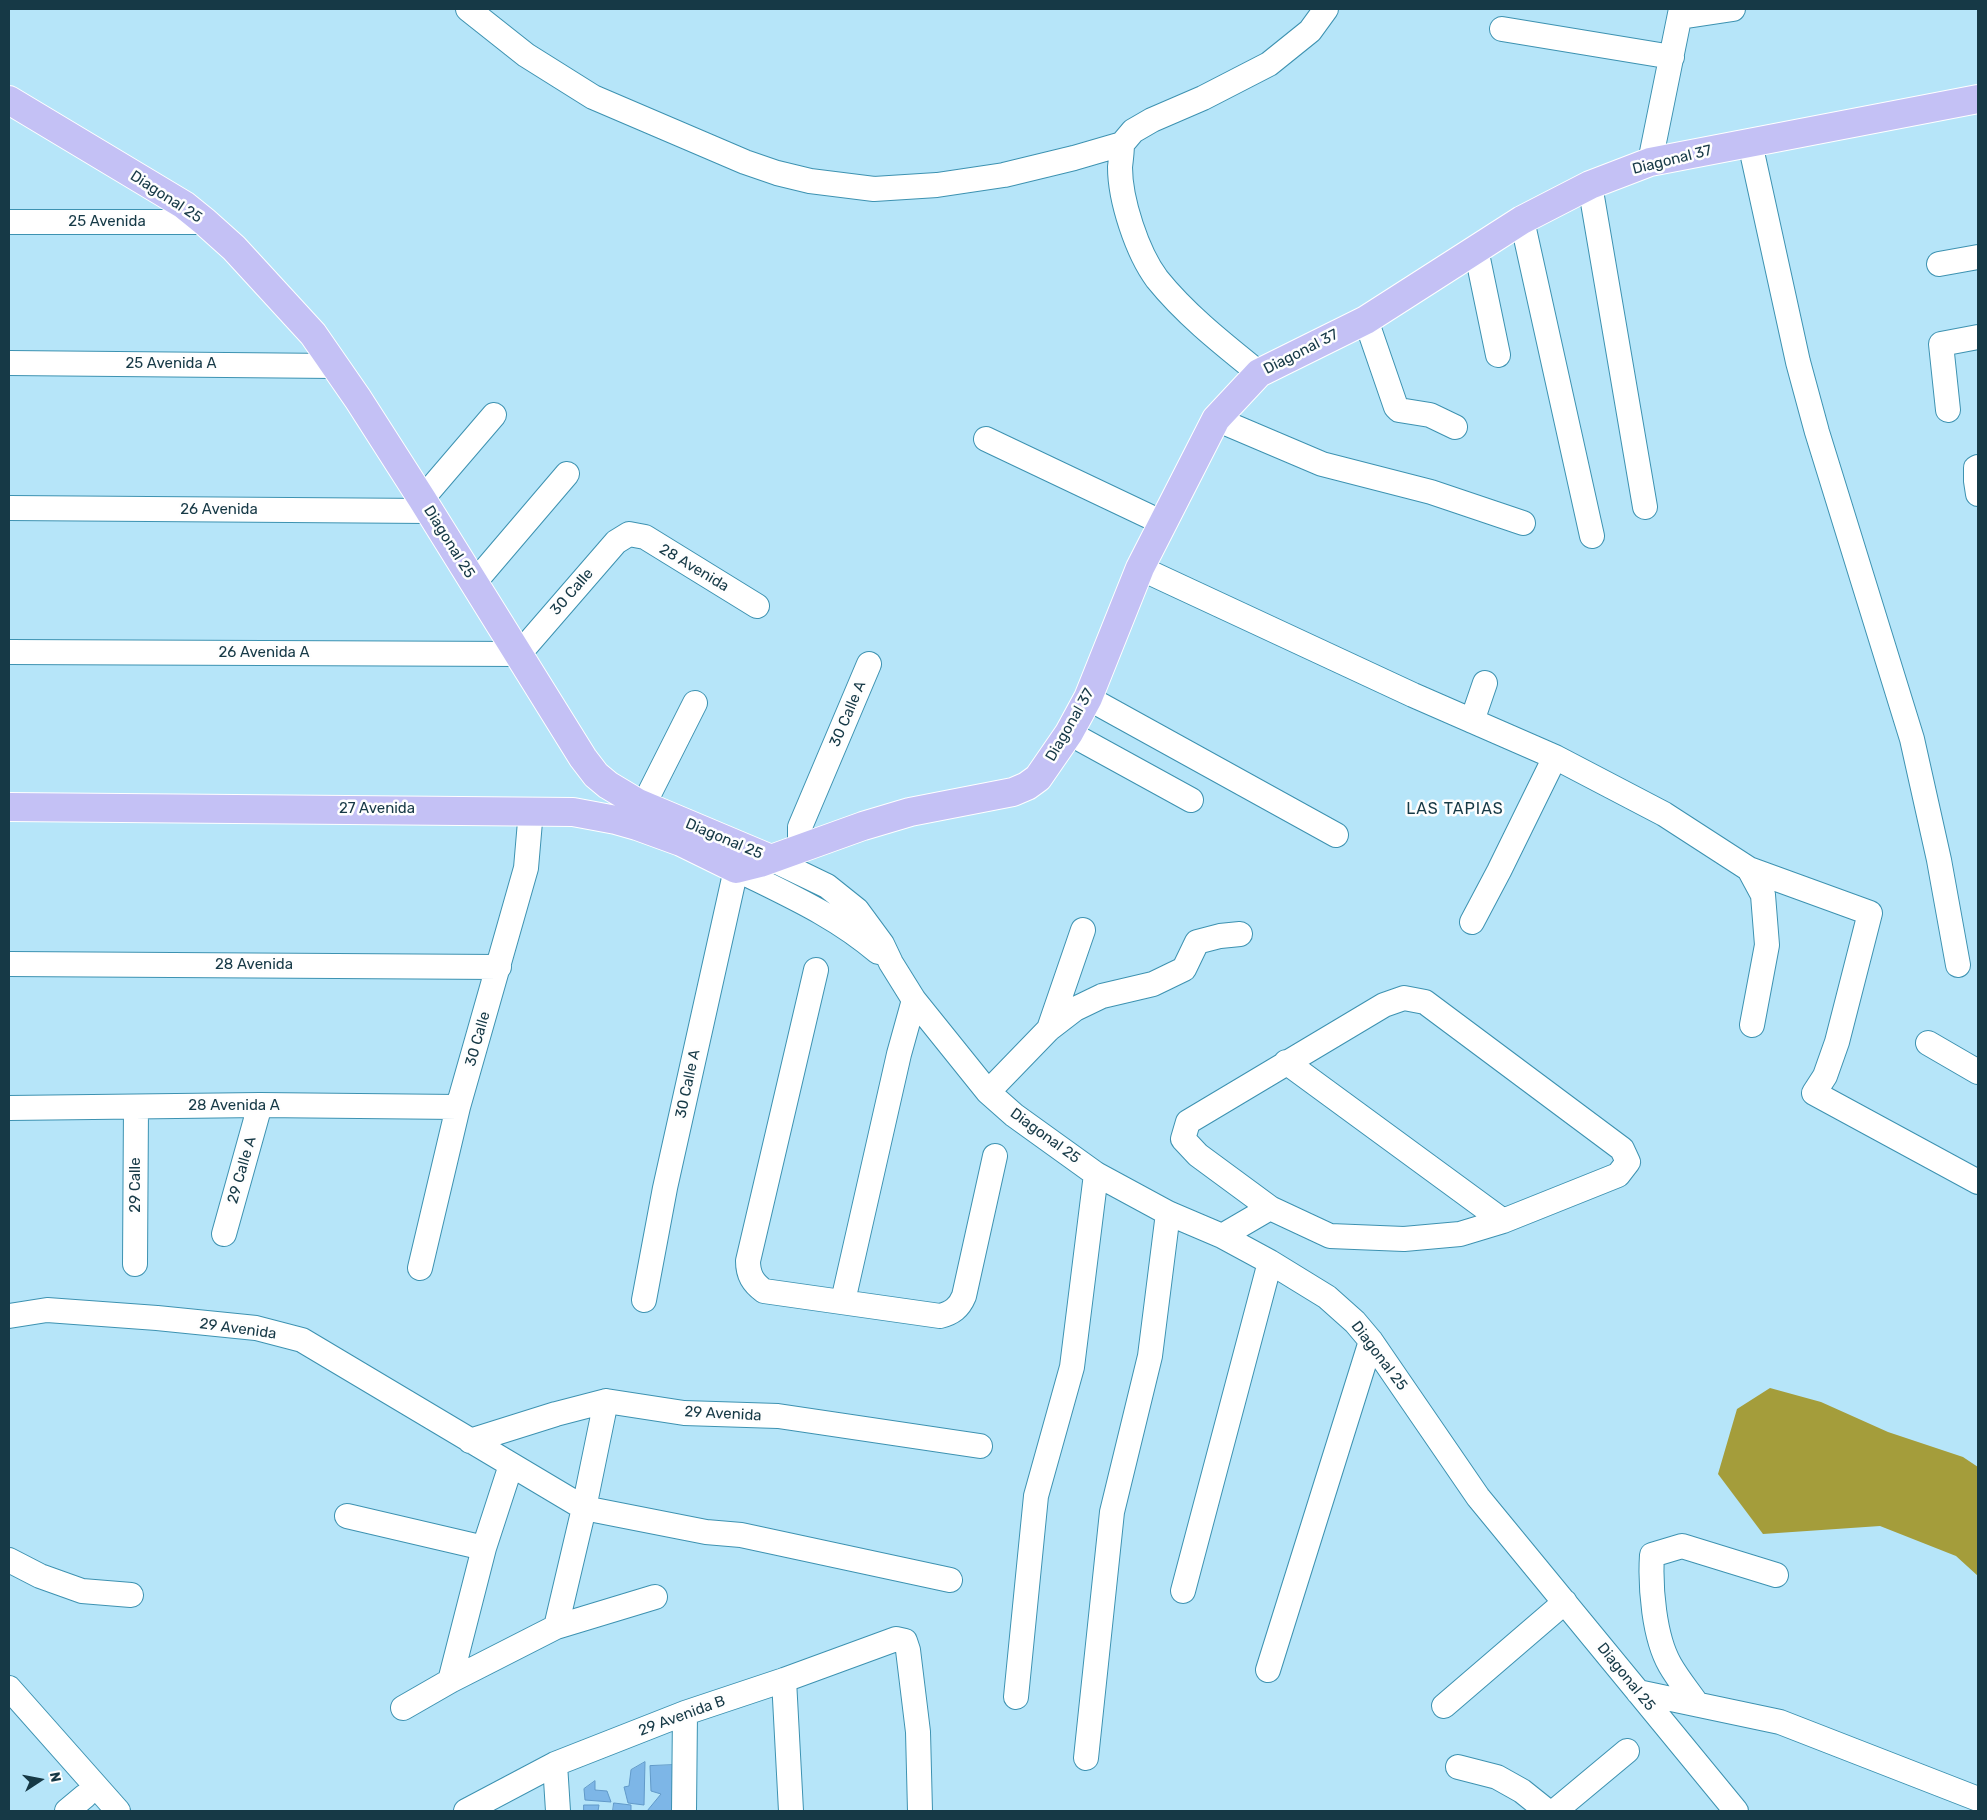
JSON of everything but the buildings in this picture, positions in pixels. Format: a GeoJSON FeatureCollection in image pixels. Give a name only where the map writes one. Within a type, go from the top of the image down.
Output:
{"type":"FeatureCollection","features":[{"type":"Feature","properties":{"kind":"main road","name":"Diagonal 37"},"geometry":{"type":"LineString","coordinates":[[736,869],[910,812],[1020,790],[1038,778],[1070,732],[1088,698],[1140,568],[1216,419],[1259,373],[1366,320],[1522,220],[1590,185],[1650,162],[1978,99]]}},
{"type":"Feature","properties":{"kind":"main road","name":"Diagonal 25"},"geometry":{"type":"LineString","coordinates":[[9,100],[184,205],[234,248],[313,334],[425,505],[596,775],[608,785],[643,806],[771,859]]}},
{"type":"Feature","properties":{"kind":"main road"},"geometry":{"type":"LineString","coordinates":[[594,815],[608,785]]}},
{"type":"Feature","properties":{"kind":"main road","name":"27 Avenida"},"geometry":{"type":"LineString","coordinates":[[9,807],[531,810],[573,812],[594,815],[637,826],[681,842],[736,869]]}},
{"type":"Feature","properties":{"kind":"street"},"geometry":{"type":"LineString","coordinates":[[468,9],[526,55],[593,97],[745,162],[810,181],[874,189],[937,185],[1004,175],[1039,168],[1122,144],[1133,131],[1152,120],[1203,98],[1269,64],[1310,31],[1326,9]]}},
{"type":"Feature","properties":{"kind":"street"},"geometry":{"type":"LineString","coordinates":[[1650,162],[1680,13],[1733,9]]}},
{"type":"Feature","properties":{"kind":"street"},"geometry":{"type":"LineString","coordinates":[[1502,29],[1672,57]]}},
{"type":"Feature","properties":{"kind":"street"},"geometry":{"type":"LineString","coordinates":[[1750,143],[1800,370],[1817,432],[1912,739],[1939,860],[1958,965]]}},
{"type":"Feature","properties":{"kind":"street"},"geometry":{"type":"LineString","coordinates":[[1122,144],[1120,168],[1126,204],[1138,245],[1156,278],[1183,309],[1259,373]]}},
{"type":"Feature","properties":{"kind":"street"},"geometry":{"type":"LineString","coordinates":[[1590,185],[1645,507]]}},
{"type":"Feature","properties":{"kind":"street"},"geometry":{"type":"LineString","coordinates":[[1522,220],[1592,536]]}},
{"type":"Feature","properties":{"kind":"street","name":"25 Avenida"},"geometry":{"type":"LineString","coordinates":[[9,222],[206,222]]}},
{"type":"Feature","properties":{"kind":"street"},"geometry":{"type":"LineString","coordinates":[[1476,249],[1498,355]]}},
{"type":"Feature","properties":{"kind":"street"},"geometry":{"type":"LineString","coordinates":[[1939,264],[1978,257]]}},
{"type":"Feature","properties":{"kind":"street"},"geometry":{"type":"LineString","coordinates":[[1366,320],[1396,407],[1399,410],[1430,414],[1455,427]]}},
{"type":"Feature","properties":{"kind":"street"},"geometry":{"type":"LineString","coordinates":[[1948,410],[1941,344],[1978,338]]}},
{"type":"Feature","properties":{"kind":"street","name":"25 Avenida A"},"geometry":{"type":"LineString","coordinates":[[9,363],[334,366]]}},
{"type":"Feature","properties":{"kind":"street"},"geometry":{"type":"LineString","coordinates":[[425,505],[494,415]]}},
{"type":"Feature","properties":{"kind":"street"},"geometry":{"type":"LineString","coordinates":[[1216,419],[1322,464],[1431,492],[1523,523]]}},
{"type":"Feature","properties":{"kind":"street"},"geometry":{"type":"LineString","coordinates":[[986,439],[1163,523]]}},
{"type":"Feature","properties":{"kind":"street"},"geometry":{"type":"LineString","coordinates":[[1978,467],[1976,468],[1976,481],[1978,494]]}},
{"type":"Feature","properties":{"kind":"street"},"geometry":{"type":"LineString","coordinates":[[474,583],[567,474]]}},
{"type":"Feature","properties":{"kind":"street","name":"26 Avenida"},"geometry":{"type":"LineString","coordinates":[[9,508],[425,505]]}},
{"type":"Feature","properties":{"kind":"street","name":"28 Avenida"},"geometry":{"type":"LineString","coordinates":[[629,534],[644,537],[758,606]]}},
{"type":"Feature","properties":{"kind":"street","name":"30 Calle"},"geometry":{"type":"LineString","coordinates":[[519,654],[616,542],[629,534]]}},
{"type":"Feature","properties":{"kind":"street"},"geometry":{"type":"LineString","coordinates":[[1140,568],[1472,721],[1555,757],[1664,814],[1749,869],[1870,913],[1837,1042],[1825,1076],[1814,1093],[1978,1182]]}},
{"type":"Feature","properties":{"kind":"street","name":"26 Avenida A"},"geometry":{"type":"LineString","coordinates":[[9,652],[519,654]]}},
{"type":"Feature","properties":{"kind":"street","name":"30 Calle A"},"geometry":{"type":"LineString","coordinates":[[800,848],[800,827],[868,664]]}},
{"type":"Feature","properties":{"kind":"street"},"geometry":{"type":"LineString","coordinates":[[1472,721],[1485,683]]}},
{"type":"Feature","properties":{"kind":"street"},"geometry":{"type":"LineString","coordinates":[[1088,698],[1336,835]]}},
{"type":"Feature","properties":{"kind":"street"},"geometry":{"type":"LineString","coordinates":[[643,806],[695,703]]}},
{"type":"Feature","properties":{"kind":"street"},"geometry":{"type":"LineString","coordinates":[[1070,732],[1191,800]]}},
{"type":"Feature","properties":{"kind":"street"},"geometry":{"type":"LineString","coordinates":[[1472,922],[1500,871],[1555,757]]}},
{"type":"Feature","properties":{"kind":"street","name":"30 Calle"},"geometry":{"type":"LineString","coordinates":[[420,1268],[458,1107],[526,868],[531,810]]}},
{"type":"Feature","properties":{"kind":"street","name":"Diagonal 25"},"geometry":{"type":"LineString","coordinates":[[771,859],[811,877],[841,896],[870,926],[914,1000],[988,1092],[1014,1115],[1096,1174],[1168,1213],[1222,1236],[1270,1262],[1327,1297],[1355,1322],[1371,1341],[1478,1497],[1736,1811]]}},
{"type":"Feature","properties":{"kind":"street","name":"30 Calle A"},"geometry":{"type":"LineString","coordinates":[[644,1300],[665,1188],[736,869]]}},
{"type":"Feature","properties":{"kind":"street","name":"Diagonal 25"},"geometry":{"type":"LineString","coordinates":[[736,869],[824,912],[848,928],[891,963]]}},
{"type":"Feature","properties":{"kind":"street"},"geometry":{"type":"LineString","coordinates":[[1749,869],[1763,895],[1767,945],[1752,1025]]}},
{"type":"Feature","properties":{"kind":"street"},"geometry":{"type":"LineString","coordinates":[[1049,1029],[1083,930]]}},
{"type":"Feature","properties":{"kind":"street"},"geometry":{"type":"LineString","coordinates":[[988,1092],[1049,1029],[1075,1009],[1095,999],[1153,984],[1184,969],[1197,942],[1220,936],[1240,934]]}},
{"type":"Feature","properties":{"kind":"street","name":"28 Avenida"},"geometry":{"type":"LineString","coordinates":[[9,964],[498,967]]}},
{"type":"Feature","properties":{"kind":"street"},"geometry":{"type":"LineString","coordinates":[[816,970],[748,1261],[748,1268],[753,1281],[764,1291],[940,1316],[952,1312],[957,1308],[964,1296],[995,1156]]}},
{"type":"Feature","properties":{"kind":"street"},"geometry":{"type":"LineString","coordinates":[[1404,998],[1425,1002],[1622,1150],[1628,1162],[1618,1175],[1503,1221],[1460,1234],[1404,1239],[1330,1236],[1270,1208],[1198,1155],[1183,1138],[1188,1122],[1286,1062],[1384,1005],[1404,998]]}},
{"type":"Feature","properties":{"kind":"street"},"geometry":{"type":"LineString","coordinates":[[843,1301],[914,1000]]}},
{"type":"Feature","properties":{"kind":"street"},"geometry":{"type":"LineString","coordinates":[[1928,1043],[1978,1072]]}},
{"type":"Feature","properties":{"kind":"street"},"geometry":{"type":"LineString","coordinates":[[1286,1062],[1503,1221]]}},
{"type":"Feature","properties":{"kind":"street","name":"28 Avenida A"},"geometry":{"type":"LineString","coordinates":[[9,1108],[260,1105],[458,1107]]}},
{"type":"Feature","properties":{"kind":"street","name":"29 Calle A"},"geometry":{"type":"LineString","coordinates":[[224,1234],[260,1105]]}},
{"type":"Feature","properties":{"kind":"street","name":"29 Calle"},"geometry":{"type":"LineString","coordinates":[[136,1107],[136,1264]]}},
{"type":"Feature","properties":{"kind":"street"},"geometry":{"type":"LineString","coordinates":[[1016,1697],[1036,1496],[1072,1367],[1096,1174]]}},
{"type":"Feature","properties":{"kind":"street"},"geometry":{"type":"LineString","coordinates":[[1222,1236],[1270,1208]]}},
{"type":"Feature","properties":{"kind":"street"},"geometry":{"type":"LineString","coordinates":[[1086,1758],[1112,1512],[1150,1356],[1168,1213]]}},
{"type":"Feature","properties":{"kind":"street"},"geometry":{"type":"LineString","coordinates":[[1183,1591],[1270,1262]]}},
{"type":"Feature","properties":{"kind":"street","name":"29 Avenida"},"geometry":{"type":"LineString","coordinates":[[9,1316],[47,1310],[157,1318],[256,1328],[302,1340],[584,1508],[706,1532],[741,1535],[950,1580]]}},
{"type":"Feature","properties":{"kind":"street"},"geometry":{"type":"LineString","coordinates":[[1268,1670],[1371,1341]]}},
{"type":"Feature","properties":{"kind":"street"},"geometry":{"type":"LineString","coordinates":[[556,1627],[584,1508],[606,1401]]}},
{"type":"Feature","properties":{"kind":"street","name":"29 Avenida"},"geometry":{"type":"LineString","coordinates":[[470,1441],[556,1414],[606,1401],[684,1413],[778,1416],[980,1446]]}},
{"type":"Feature","properties":{"kind":"street"},"geometry":{"type":"LineString","coordinates":[[450,1681],[484,1548],[511,1465]]}},
{"type":"Feature","properties":{"kind":"street"},"geometry":{"type":"LineString","coordinates":[[347,1516],[484,1548]]}},
{"type":"Feature","properties":{"kind":"street"},"geometry":{"type":"LineString","coordinates":[[1697,1704],[1669,1664],[1656,1626],[1651,1576],[1652,1555],[1682,1546],[1776,1575]]}},
{"type":"Feature","properties":{"kind":"street"},"geometry":{"type":"LineString","coordinates":[[9,1560],[40,1576],[82,1591],[131,1595]]}},
{"type":"Feature","properties":{"kind":"street"},"geometry":{"type":"LineString","coordinates":[[403,1708],[450,1681],[556,1627],[655,1597]]}},
{"type":"Feature","properties":{"kind":"street"},"geometry":{"type":"LineString","coordinates":[[1444,1706],[1565,1602]]}},
{"type":"Feature","properties":{"kind":"street","name":"29 Avenida B"},"geometry":{"type":"LineString","coordinates":[[466,1811],[556,1764],[684,1713],[784,1680],[896,1639],[905,1642],[908,1650],[918,1732],[920,1811]]}},
{"type":"Feature","properties":{"kind":"street"},"geometry":{"type":"LineString","coordinates":[[784,1680],[790,1811]]}},
{"type":"Feature","properties":{"kind":"street"},"geometry":{"type":"LineString","coordinates":[[9,1688],[118,1811]]}},
{"type":"Feature","properties":{"kind":"street"},"geometry":{"type":"LineString","coordinates":[[1638,1692],[1780,1722],[1978,1799]]}},
{"type":"Feature","properties":{"kind":"street"},"geometry":{"type":"LineString","coordinates":[[9,1711],[92,1804],[67,1811]]}},
{"type":"Feature","properties":{"kind":"street"},"geometry":{"type":"LineString","coordinates":[[684,1713],[684,1811]]}},
{"type":"Feature","properties":{"kind":"street"},"geometry":{"type":"LineString","coordinates":[[1556,1811],[1627,1751]]}},
{"type":"Feature","properties":{"kind":"street"},"geometry":{"type":"LineString","coordinates":[[556,1764],[558,1811]]}},
{"type":"Feature","properties":{"kind":"street"},"geometry":{"type":"LineString","coordinates":[[1458,1767],[1497,1777],[1522,1791],[1547,1811]]}},
{"type":"Feature","properties":{"kind":"shaded area"},"geometry":{"type":"Polygon","coordinates":[[[1770,1388],[1821,1402],[1888,1432],[1963,1457],[1978,1467],[1978,1576],[1956,1556],[1880,1526],[1763,1534],[1718,1474],[1737,1409],[1770,1388]]]}},
{"type":"Feature","properties":{"kind":"district","name":"LAS TAPIAS"},"geometry":{"type":"Point","coordinates":[1455,809]}}]}
